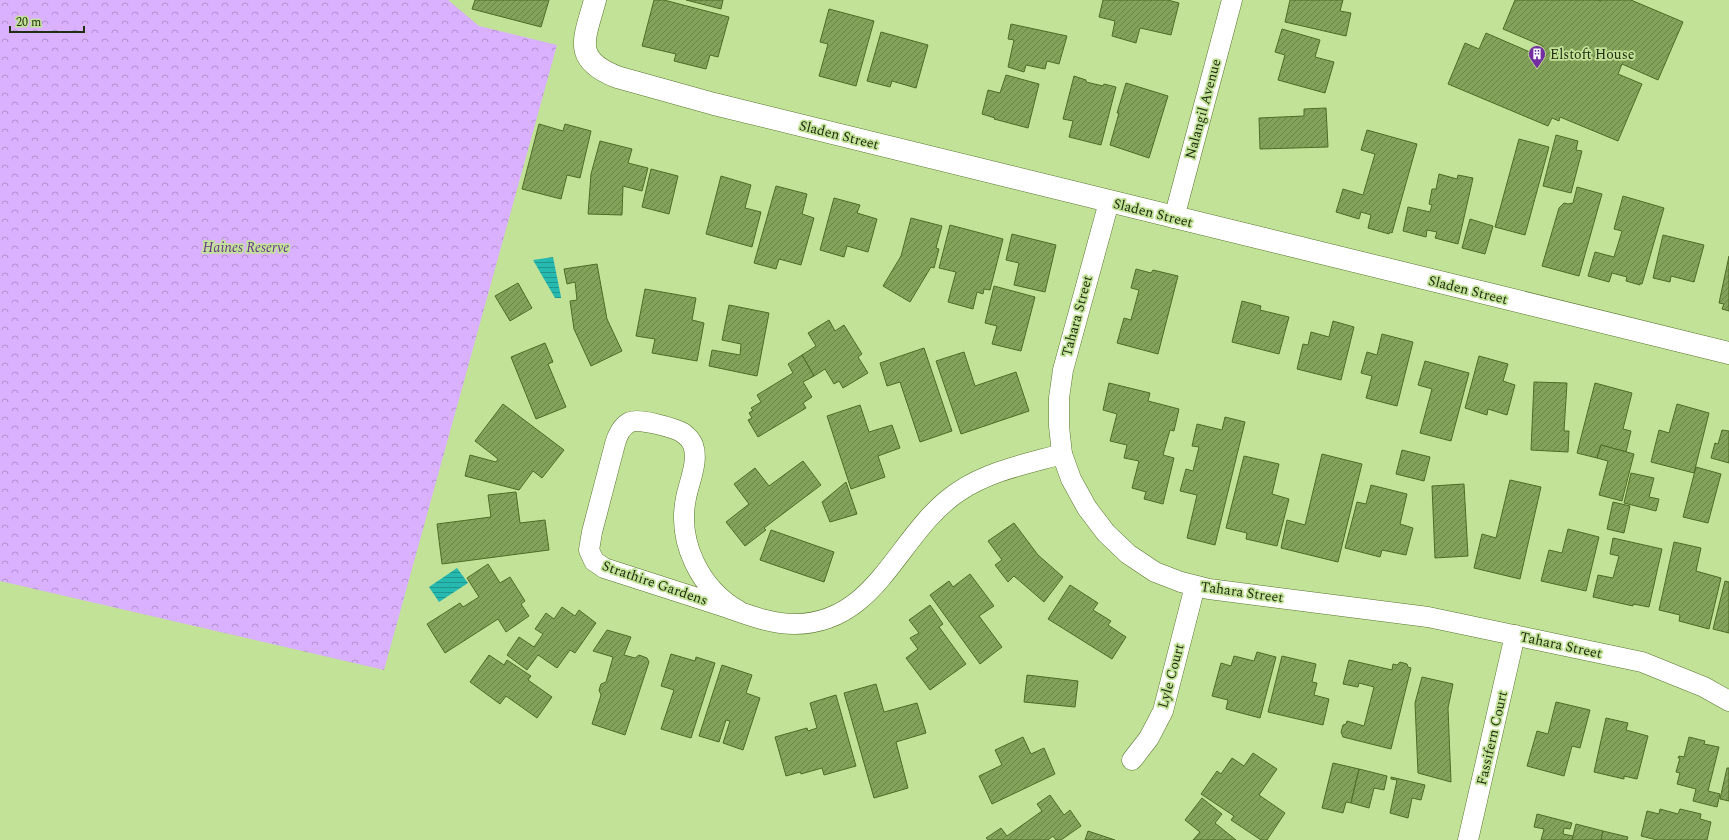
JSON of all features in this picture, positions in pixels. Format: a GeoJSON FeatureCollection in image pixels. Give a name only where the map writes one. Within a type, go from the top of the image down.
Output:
{"type":"FeatureCollection","features":[{"type":"Feature","properties":{"kind":"street","name":"Sladen Street"},"geometry":{"type":"LineString","coordinates":[[596,0],[584,42],[586,54],[594,64],[604,71],[624,79],[714,104],[1729,354]]}},
{"type":"Feature","properties":{"kind":"street","name":"Nalangil Avenue"},"geometry":{"type":"LineString","coordinates":[[1174,218],[1232,0]]}},
{"type":"Feature","properties":{"kind":"street","name":"Tahara Street"},"geometry":{"type":"LineString","coordinates":[[1108,202],[1060,384],[1059,426],[1062,454],[1071,479],[1087,508],[1106,533],[1142,565],[1168,577],[1195,586],[1227,592],[1319,602],[1428,617],[1642,662],[1704,687],[1729,701]]}},
{"type":"Feature","properties":{"kind":"street","name":"Strathire Gardens"},"geometry":{"type":"LineString","coordinates":[[739,611],[723,600],[708,584],[696,566],[688,546],[684,511],[695,459],[693,444],[687,436],[680,432],[640,421],[630,423],[618,435],[592,532],[590,550],[591,556],[596,563],[604,568],[768,621],[794,624],[821,621],[844,612],[867,594],[878,583],[902,549],[929,517],[958,492],[996,473],[1062,454]]}},
{"type":"Feature","properties":{"kind":"street","name":"Lyle Court"},"geometry":{"type":"LineString","coordinates":[[1132,760],[1149,738],[1163,711],[1195,586]]}},
{"type":"Feature","properties":{"kind":"street","name":"Fassifern Court"},"geometry":{"type":"LineString","coordinates":[[1468,840],[1515,635]]}},
{"type":"Feature","properties":{"kind":"green space","name":"Haines Reserve"},"geometry":{"type":"Polygon","coordinates":[[[0,0],[448,0],[479,26],[557,45],[384,670],[0,581],[0,0]]]}},
{"type":"Feature","properties":{"kind":"water"},"geometry":{"type":"Polygon","coordinates":[[[553,257],[561,298],[555,298],[533,260],[553,257]]]}},
{"type":"Feature","properties":{"kind":"water"},"geometry":{"type":"Polygon","coordinates":[[[457,568],[468,583],[439,602],[429,587],[457,568]]]}},
{"type":"Feature","properties":{"kind":"building"},"geometry":{"type":"Polygon","coordinates":[[[475,0],[549,0],[541,27],[472,9],[475,0]]]}},
{"type":"Feature","properties":{"kind":"building"},"geometry":{"type":"Polygon","coordinates":[[[654,0],[664,0],[729,17],[718,57],[710,55],[706,69],[674,61],[676,54],[642,46],[654,0]]]}},
{"type":"Feature","properties":{"kind":"building"},"geometry":{"type":"Polygon","coordinates":[[[686,0],[723,0],[721,9],[686,0]]]}},
{"type":"Feature","properties":{"kind":"building"},"geometry":{"type":"Polygon","coordinates":[[[1103,0],[1168,0],[1179,3],[1171,35],[1140,28],[1136,43],[1112,36],[1115,21],[1099,17],[1103,0]]]}},
{"type":"Feature","properties":{"kind":"building"},"geometry":{"type":"Polygon","coordinates":[[[1290,0],[1343,0],[1340,11],[1351,13],[1346,36],[1285,22],[1290,0]]]}},
{"type":"Feature","properties":{"kind":"building","name":"Elstoft House"},"geometry":{"type":"Polygon","coordinates":[[[1515,0],[1631,0],[1683,22],[1658,80],[1622,64],[1618,74],[1642,84],[1618,141],[1560,117],[1559,121],[1552,118],[1548,126],[1448,84],[1465,43],[1479,49],[1486,33],[1539,56],[1543,46],[1503,29],[1515,0]]]}},
{"type":"Feature","properties":{"kind":"building"},"geometry":{"type":"Polygon","coordinates":[[[829,9],[874,21],[856,86],[819,76],[828,44],[820,42],[829,9]]]}},
{"type":"Feature","properties":{"kind":"building"},"geometry":{"type":"Polygon","coordinates":[[[1011,24],[1067,36],[1059,64],[1047,61],[1045,69],[1026,65],[1024,72],[1008,67],[1014,40],[1008,39],[1011,24]]]}},
{"type":"Feature","properties":{"kind":"building"},"geometry":{"type":"Polygon","coordinates":[[[1282,29],[1320,40],[1315,57],[1334,62],[1325,93],[1278,80],[1285,55],[1275,52],[1282,29]]]}},
{"type":"Feature","properties":{"kind":"building"},"geometry":{"type":"Polygon","coordinates":[[[881,32],[928,45],[916,88],[892,81],[890,87],[867,81],[881,32]]]}},
{"type":"Feature","properties":{"kind":"building"},"geometry":{"type":"Polygon","coordinates":[[[1006,75],[1039,84],[1028,128],[994,119],[995,118],[982,114],[988,90],[1000,93],[1006,75]]]}},
{"type":"Feature","properties":{"kind":"building"},"geometry":{"type":"Polygon","coordinates":[[[1074,76],[1086,80],[1086,82],[1116,87],[1101,145],[1069,137],[1073,121],[1063,119],[1074,76]]]}},
{"type":"Feature","properties":{"kind":"building"},"geometry":{"type":"Polygon","coordinates":[[[1126,83],[1168,96],[1149,158],[1110,145],[1119,113],[1117,113],[1126,83]]]}},
{"type":"Feature","properties":{"kind":"building"},"geometry":{"type":"Polygon","coordinates":[[[1326,108],[1328,147],[1260,149],[1259,118],[1304,116],[1304,109],[1326,108]]]}},
{"type":"Feature","properties":{"kind":"building"},"geometry":{"type":"Polygon","coordinates":[[[539,124],[563,131],[565,124],[591,131],[580,178],[567,175],[561,199],[522,189],[539,124]]]}},
{"type":"Feature","properties":{"kind":"building"},"geometry":{"type":"Polygon","coordinates":[[[1367,130],[1417,144],[1392,233],[1390,232],[1389,234],[1368,228],[1371,215],[1361,212],[1359,219],[1336,212],[1343,189],[1363,195],[1375,154],[1361,150],[1367,130]]]}},
{"type":"Feature","properties":{"kind":"building"},"geometry":{"type":"Polygon","coordinates":[[[1556,135],[1578,141],[1576,150],[1582,151],[1571,193],[1543,186],[1556,135]]]}},
{"type":"Feature","properties":{"kind":"building"},"geometry":{"type":"Polygon","coordinates":[[[1519,139],[1549,147],[1525,235],[1495,227],[1519,139]]]}},
{"type":"Feature","properties":{"kind":"building"},"geometry":{"type":"Polygon","coordinates":[[[600,141],[632,149],[628,163],[648,168],[642,191],[623,186],[622,215],[588,214],[591,174],[600,141]]]}},
{"type":"Feature","properties":{"kind":"building"},"geometry":{"type":"Polygon","coordinates":[[[651,169],[678,176],[669,214],[642,207],[651,169]]]}},
{"type":"Feature","properties":{"kind":"building"},"geometry":{"type":"Polygon","coordinates":[[[1439,174],[1457,179],[1458,175],[1473,178],[1458,244],[1435,238],[1437,232],[1427,230],[1426,237],[1403,231],[1408,207],[1430,212],[1432,205],[1429,204],[1432,189],[1436,189],[1439,174]]]}},
{"type":"Feature","properties":{"kind":"building"},"geometry":{"type":"Polygon","coordinates":[[[721,176],[751,185],[745,208],[761,212],[752,247],[706,234],[721,176]]]}},
{"type":"Feature","properties":{"kind":"building"},"geometry":{"type":"Polygon","coordinates":[[[776,186],[807,194],[802,214],[814,218],[801,265],[779,259],[776,269],[754,263],[776,186]]]}},
{"type":"Feature","properties":{"kind":"building"},"geometry":{"type":"Polygon","coordinates":[[[1577,187],[1602,194],[1579,276],[1542,266],[1559,208],[1564,203],[1573,203],[1577,187]]]}},
{"type":"Feature","properties":{"kind":"building"},"geometry":{"type":"Polygon","coordinates":[[[1623,196],[1664,208],[1642,284],[1640,283],[1640,285],[1626,281],[1627,277],[1612,273],[1609,282],[1588,276],[1595,252],[1614,257],[1622,231],[1614,229],[1623,196]]]}},
{"type":"Feature","properties":{"kind":"building"},"geometry":{"type":"Polygon","coordinates":[[[834,198],[860,205],[857,213],[877,219],[868,252],[847,246],[844,257],[820,250],[834,198]]]}},
{"type":"Feature","properties":{"kind":"building"},"geometry":{"type":"Polygon","coordinates":[[[911,218],[942,226],[936,248],[939,249],[934,268],[931,267],[910,302],[883,286],[901,256],[911,218]]]}},
{"type":"Feature","properties":{"kind":"building"},"geometry":{"type":"Polygon","coordinates":[[[1470,219],[1493,226],[1485,254],[1462,248],[1470,219]]]}},
{"type":"Feature","properties":{"kind":"building"},"geometry":{"type":"Polygon","coordinates":[[[950,225],[1003,239],[990,290],[984,289],[983,294],[977,292],[973,309],[948,302],[956,272],[939,268],[950,225]]]}},
{"type":"Feature","properties":{"kind":"building"},"geometry":{"type":"Polygon","coordinates":[[[1012,234],[1056,245],[1045,292],[1014,285],[1019,263],[1006,260],[1012,234]]]}},
{"type":"Feature","properties":{"kind":"building"},"geometry":{"type":"Polygon","coordinates":[[[1663,235],[1704,245],[1694,282],[1671,276],[1670,282],[1653,278],[1663,235]]]}},
{"type":"Feature","properties":{"kind":"building"},"geometry":{"type":"Polygon","coordinates":[[[1729,256],[1729,311],[1722,309],[1724,304],[1719,303],[1729,256]]]}},
{"type":"Feature","properties":{"kind":"building"},"geometry":{"type":"Polygon","coordinates":[[[597,264],[607,319],[622,351],[591,366],[574,329],[570,301],[577,300],[575,282],[567,284],[564,269],[597,264]]]}},
{"type":"Feature","properties":{"kind":"building"},"geometry":{"type":"Polygon","coordinates":[[[1136,269],[1151,273],[1153,270],[1178,276],[1158,354],[1117,343],[1124,318],[1131,320],[1139,290],[1131,288],[1136,269]]]}},
{"type":"Feature","properties":{"kind":"building"},"geometry":{"type":"Polygon","coordinates":[[[518,283],[532,308],[510,321],[495,296],[518,283]]]}},
{"type":"Feature","properties":{"kind":"building"},"geometry":{"type":"Polygon","coordinates":[[[994,286],[1035,297],[1021,351],[992,344],[997,326],[985,323],[994,286]]]}},
{"type":"Feature","properties":{"kind":"building"},"geometry":{"type":"Polygon","coordinates":[[[645,289],[696,298],[692,320],[704,323],[697,361],[652,353],[655,339],[636,336],[645,289]]]}},
{"type":"Feature","properties":{"kind":"building"},"geometry":{"type":"Polygon","coordinates":[[[1242,301],[1261,306],[1260,310],[1289,317],[1279,354],[1232,342],[1242,301]]]}},
{"type":"Feature","properties":{"kind":"building"},"geometry":{"type":"Polygon","coordinates":[[[729,305],[769,313],[757,376],[709,366],[712,350],[740,355],[741,344],[722,340],[729,305]]]}},
{"type":"Feature","properties":{"kind":"building"},"geometry":{"type":"Polygon","coordinates":[[[829,320],[835,331],[844,325],[862,354],[858,357],[868,373],[843,388],[839,381],[834,384],[825,369],[814,376],[802,355],[816,346],[808,333],[829,320]]]}},
{"type":"Feature","properties":{"kind":"building"},"geometry":{"type":"Polygon","coordinates":[[[1333,321],[1354,327],[1341,380],[1297,369],[1303,344],[1308,345],[1311,332],[1329,337],[1333,321]]]}},
{"type":"Feature","properties":{"kind":"building"},"geometry":{"type":"Polygon","coordinates":[[[1382,334],[1413,342],[1397,406],[1366,398],[1372,376],[1361,373],[1367,352],[1377,355],[1382,334]]]}},
{"type":"Feature","properties":{"kind":"building"},"geometry":{"type":"Polygon","coordinates":[[[545,343],[553,362],[548,364],[566,407],[536,419],[511,357],[545,343]]]}},
{"type":"Feature","properties":{"kind":"building"},"geometry":{"type":"Polygon","coordinates":[[[924,348],[952,431],[920,442],[900,382],[887,386],[880,363],[924,348]]]}},
{"type":"Feature","properties":{"kind":"building"},"geometry":{"type":"Polygon","coordinates":[[[964,352],[975,386],[1016,372],[1029,411],[961,434],[936,361],[964,352]]]}},
{"type":"Feature","properties":{"kind":"building"},"geometry":{"type":"Polygon","coordinates":[[[802,355],[814,376],[803,382],[812,397],[803,403],[806,408],[758,437],[748,420],[752,418],[749,413],[753,410],[751,408],[761,402],[757,395],[793,373],[788,364],[802,355]]]}},
{"type":"Feature","properties":{"kind":"building"},"geometry":{"type":"Polygon","coordinates":[[[1479,356],[1508,364],[1503,381],[1515,385],[1507,415],[1488,409],[1487,415],[1465,408],[1479,356]]]}},
{"type":"Feature","properties":{"kind":"building"},"geometry":{"type":"Polygon","coordinates":[[[1425,361],[1469,373],[1451,441],[1420,433],[1432,389],[1418,385],[1425,361]]]}},
{"type":"Feature","properties":{"kind":"building"},"geometry":{"type":"Polygon","coordinates":[[[1534,382],[1567,383],[1564,431],[1569,431],[1568,452],[1531,450],[1534,382]]]}},
{"type":"Feature","properties":{"kind":"building"},"geometry":{"type":"Polygon","coordinates":[[[1109,383],[1150,393],[1148,401],[1179,409],[1174,431],[1170,430],[1163,455],[1174,458],[1163,504],[1144,499],[1146,492],[1132,488],[1139,461],[1124,458],[1127,445],[1110,441],[1117,414],[1103,410],[1109,383]]]}},
{"type":"Feature","properties":{"kind":"building"},"geometry":{"type":"Polygon","coordinates":[[[1595,383],[1632,393],[1623,429],[1631,431],[1626,452],[1601,445],[1597,458],[1577,453],[1595,383]]]}},
{"type":"Feature","properties":{"kind":"building"},"geometry":{"type":"Polygon","coordinates":[[[503,404],[564,450],[542,478],[533,471],[519,490],[465,476],[470,455],[496,462],[498,459],[475,441],[503,404]]]}},
{"type":"Feature","properties":{"kind":"building"},"geometry":{"type":"Polygon","coordinates":[[[1677,404],[1709,413],[1694,473],[1651,462],[1659,430],[1669,433],[1677,404]]]}},
{"type":"Feature","properties":{"kind":"building"},"geometry":{"type":"Polygon","coordinates":[[[860,405],[869,432],[892,425],[900,448],[878,456],[885,477],[851,489],[827,416],[860,405]]]}},
{"type":"Feature","properties":{"kind":"building"},"geometry":{"type":"Polygon","coordinates":[[[1225,417],[1245,422],[1215,545],[1187,538],[1197,495],[1180,491],[1186,469],[1193,471],[1199,447],[1192,446],[1197,424],[1222,430],[1225,417]]]}},
{"type":"Feature","properties":{"kind":"building"},"geometry":{"type":"Polygon","coordinates":[[[1722,430],[1729,431],[1729,463],[1711,458],[1715,443],[1718,444],[1722,430]]]}},
{"type":"Feature","properties":{"kind":"building"},"geometry":{"type":"Polygon","coordinates":[[[1601,445],[1634,454],[1622,501],[1599,495],[1608,461],[1597,458],[1601,445]]]}},
{"type":"Feature","properties":{"kind":"building"},"geometry":{"type":"Polygon","coordinates":[[[1402,450],[1430,457],[1424,481],[1396,474],[1402,450]]]}},
{"type":"Feature","properties":{"kind":"building"},"geometry":{"type":"Polygon","coordinates":[[[1322,454],[1362,464],[1338,562],[1281,548],[1287,520],[1305,525],[1322,454]]]}},
{"type":"Feature","properties":{"kind":"building"},"geometry":{"type":"Polygon","coordinates":[[[1244,456],[1279,464],[1272,494],[1289,499],[1277,546],[1246,539],[1247,533],[1226,528],[1244,456]]]}},
{"type":"Feature","properties":{"kind":"building"},"geometry":{"type":"Polygon","coordinates":[[[803,461],[821,485],[764,528],[766,530],[745,546],[726,522],[749,504],[734,484],[755,468],[769,486],[803,461]]]}},
{"type":"Feature","properties":{"kind":"building"},"geometry":{"type":"Polygon","coordinates":[[[1696,467],[1721,474],[1708,523],[1683,517],[1696,467]]]}},
{"type":"Feature","properties":{"kind":"building"},"geometry":{"type":"Polygon","coordinates":[[[1631,473],[1654,478],[1649,497],[1659,499],[1656,511],[1624,503],[1631,473]]]}},
{"type":"Feature","properties":{"kind":"building"},"geometry":{"type":"Polygon","coordinates":[[[1510,480],[1541,487],[1520,579],[1474,568],[1482,534],[1496,538],[1510,480]]]}},
{"type":"Feature","properties":{"kind":"building"},"geometry":{"type":"Polygon","coordinates":[[[846,482],[857,514],[830,522],[822,502],[846,482]]]}},
{"type":"Feature","properties":{"kind":"building"},"geometry":{"type":"Polygon","coordinates":[[[1464,484],[1468,556],[1435,558],[1432,486],[1464,484]]]}},
{"type":"Feature","properties":{"kind":"building"},"geometry":{"type":"Polygon","coordinates":[[[1371,485],[1407,494],[1400,524],[1413,528],[1406,555],[1382,550],[1380,557],[1345,548],[1357,502],[1366,504],[1371,485]]]}},
{"type":"Feature","properties":{"kind":"building"},"geometry":{"type":"Polygon","coordinates":[[[516,492],[520,523],[545,520],[549,550],[442,564],[437,524],[491,517],[488,495],[516,492]]]}},
{"type":"Feature","properties":{"kind":"building"},"geometry":{"type":"Polygon","coordinates":[[[1613,502],[1630,506],[1624,533],[1607,529],[1613,502]]]}},
{"type":"Feature","properties":{"kind":"building"},"geometry":{"type":"Polygon","coordinates":[[[1014,523],[1038,555],[1063,577],[1044,602],[1014,576],[1008,582],[995,565],[1002,560],[988,541],[1014,523]]]}},
{"type":"Feature","properties":{"kind":"building"},"geometry":{"type":"Polygon","coordinates":[[[1568,529],[1599,537],[1586,591],[1541,581],[1549,550],[1562,553],[1568,529]]]}},
{"type":"Feature","properties":{"kind":"building"},"geometry":{"type":"Polygon","coordinates":[[[771,530],[834,552],[824,582],[760,560],[771,530]]]}},
{"type":"Feature","properties":{"kind":"building"},"geometry":{"type":"Polygon","coordinates":[[[1613,538],[1662,549],[1649,607],[1633,604],[1633,606],[1593,597],[1598,575],[1613,578],[1619,556],[1610,554],[1613,538]]]}},
{"type":"Feature","properties":{"kind":"building"},"geometry":{"type":"Polygon","coordinates":[[[1674,542],[1701,548],[1696,571],[1721,578],[1709,629],[1679,621],[1680,615],[1659,610],[1674,542]]]}},
{"type":"Feature","properties":{"kind":"building"},"geometry":{"type":"Polygon","coordinates":[[[488,564],[500,583],[510,577],[525,601],[521,604],[529,616],[506,632],[498,619],[445,653],[427,624],[460,603],[463,607],[479,597],[467,578],[488,564]]]}},
{"type":"Feature","properties":{"kind":"building"},"geometry":{"type":"Polygon","coordinates":[[[970,574],[994,606],[979,616],[1002,647],[980,664],[930,595],[949,581],[953,587],[970,574]]]}},
{"type":"Feature","properties":{"kind":"building"},"geometry":{"type":"Polygon","coordinates":[[[1725,581],[1729,582],[1729,633],[1713,629],[1725,581]]]}},
{"type":"Feature","properties":{"kind":"building"},"geometry":{"type":"Polygon","coordinates":[[[1070,585],[1098,603],[1093,610],[1111,621],[1108,625],[1126,637],[1112,659],[1048,619],[1070,585]]]}},
{"type":"Feature","properties":{"kind":"building"},"geometry":{"type":"Polygon","coordinates":[[[930,605],[943,624],[939,627],[966,664],[930,690],[906,658],[918,649],[910,638],[919,633],[909,620],[930,605]]]}},
{"type":"Feature","properties":{"kind":"building"},"geometry":{"type":"Polygon","coordinates":[[[562,607],[575,616],[579,610],[596,623],[575,653],[570,650],[557,668],[538,655],[527,670],[507,655],[519,637],[534,647],[543,634],[535,629],[546,613],[554,619],[562,607]]]}},
{"type":"Feature","properties":{"kind":"building"},"geometry":{"type":"Polygon","coordinates":[[[607,630],[631,637],[624,655],[635,658],[639,655],[647,658],[649,662],[625,735],[592,724],[601,695],[599,690],[601,684],[606,682],[613,657],[593,651],[607,630]]]}},
{"type":"Feature","properties":{"kind":"building"},"geometry":{"type":"Polygon","coordinates":[[[1257,652],[1276,657],[1260,718],[1226,709],[1228,700],[1212,696],[1221,663],[1231,666],[1234,656],[1254,661],[1257,652]]]}},
{"type":"Feature","properties":{"kind":"building"},"geometry":{"type":"Polygon","coordinates":[[[671,654],[695,661],[696,657],[715,663],[691,738],[661,729],[674,690],[661,686],[671,654]]]}},
{"type":"Feature","properties":{"kind":"building"},"geometry":{"type":"Polygon","coordinates":[[[489,655],[504,665],[507,660],[531,676],[528,680],[552,697],[537,718],[506,696],[500,704],[470,682],[489,655]]]}},
{"type":"Feature","properties":{"kind":"building"},"geometry":{"type":"Polygon","coordinates":[[[1282,656],[1316,664],[1312,682],[1317,683],[1314,695],[1329,699],[1323,725],[1268,712],[1282,656]]]}},
{"type":"Feature","properties":{"kind":"building"},"geometry":{"type":"Polygon","coordinates":[[[1349,660],[1392,670],[1393,664],[1397,665],[1400,662],[1407,664],[1408,667],[1411,668],[1391,749],[1343,737],[1341,732],[1343,725],[1346,724],[1347,721],[1364,726],[1374,687],[1359,683],[1358,687],[1343,684],[1349,660]]]}},
{"type":"Feature","properties":{"kind":"building"},"geometry":{"type":"Polygon","coordinates":[[[722,665],[752,675],[746,693],[760,698],[743,750],[723,743],[730,721],[726,720],[719,742],[699,736],[722,665]]]}},
{"type":"Feature","properties":{"kind":"building"},"geometry":{"type":"Polygon","coordinates":[[[1027,675],[1078,681],[1075,707],[1024,702],[1027,675]]]}},
{"type":"Feature","properties":{"kind":"building"},"geometry":{"type":"Polygon","coordinates":[[[1422,677],[1453,684],[1448,708],[1451,782],[1418,773],[1415,703],[1422,677]]]}},
{"type":"Feature","properties":{"kind":"building"},"geometry":{"type":"Polygon","coordinates":[[[876,684],[884,712],[917,703],[926,733],[896,742],[908,788],[874,798],[844,693],[876,684]]]}},
{"type":"Feature","properties":{"kind":"building"},"geometry":{"type":"Polygon","coordinates":[[[836,695],[856,766],[824,775],[822,768],[801,774],[800,772],[786,776],[775,737],[807,728],[808,731],[817,728],[810,703],[836,695]]]}},
{"type":"Feature","properties":{"kind":"building"},"geometry":{"type":"Polygon","coordinates":[[[1556,702],[1590,710],[1580,748],[1572,746],[1564,776],[1527,766],[1537,731],[1548,734],[1556,702]]]}},
{"type":"Feature","properties":{"kind":"building"},"geometry":{"type":"Polygon","coordinates":[[[1606,718],[1628,723],[1626,730],[1648,736],[1637,779],[1624,776],[1624,779],[1594,772],[1606,718]]]}},
{"type":"Feature","properties":{"kind":"building"},"geometry":{"type":"Polygon","coordinates":[[[1023,737],[1031,754],[1044,748],[1055,774],[992,804],[979,776],[1002,765],[995,750],[1023,737]]]}},
{"type":"Feature","properties":{"kind":"building"},"geometry":{"type":"Polygon","coordinates":[[[1689,737],[1705,741],[1704,744],[1719,747],[1708,791],[1720,794],[1717,807],[1693,801],[1696,789],[1677,784],[1680,773],[1676,772],[1680,758],[1678,758],[1679,756],[1684,757],[1689,737]]]}},
{"type":"Feature","properties":{"kind":"building"},"geometry":{"type":"Polygon","coordinates":[[[1253,753],[1277,769],[1259,795],[1285,813],[1267,840],[1261,840],[1231,820],[1234,816],[1201,794],[1217,771],[1221,774],[1232,758],[1244,766],[1253,753]]]}},
{"type":"Feature","properties":{"kind":"building"},"geometry":{"type":"Polygon","coordinates":[[[1333,763],[1359,769],[1351,803],[1346,802],[1343,813],[1322,808],[1333,763]]]}},
{"type":"Feature","properties":{"kind":"building"},"geometry":{"type":"Polygon","coordinates":[[[1727,768],[1729,768],[1729,801],[1720,799],[1727,768]]]}},
{"type":"Feature","properties":{"kind":"building"},"geometry":{"type":"Polygon","coordinates":[[[1359,769],[1387,776],[1384,790],[1374,788],[1369,808],[1351,803],[1359,769]]]}},
{"type":"Feature","properties":{"kind":"building"},"geometry":{"type":"Polygon","coordinates":[[[1391,777],[1425,785],[1421,800],[1412,798],[1408,818],[1390,813],[1397,780],[1391,779],[1391,777]]]}},
{"type":"Feature","properties":{"kind":"building"},"geometry":{"type":"Polygon","coordinates":[[[1050,795],[1064,815],[1070,810],[1081,826],[1061,840],[1056,840],[1053,836],[1048,840],[988,840],[986,838],[1001,828],[1007,836],[1042,811],[1037,804],[1050,795]]]}},
{"type":"Feature","properties":{"kind":"building"},"geometry":{"type":"Polygon","coordinates":[[[1202,798],[1222,814],[1215,823],[1236,840],[1193,840],[1200,832],[1185,820],[1202,798]]]}},
{"type":"Feature","properties":{"kind":"building"},"geometry":{"type":"Polygon","coordinates":[[[1660,809],[1678,814],[1680,809],[1701,814],[1700,819],[1711,822],[1707,840],[1657,840],[1641,836],[1647,811],[1659,814],[1660,809]]]}},
{"type":"Feature","properties":{"kind":"building"},"geometry":{"type":"Polygon","coordinates":[[[1537,814],[1572,823],[1570,829],[1564,828],[1563,834],[1573,836],[1572,840],[1541,840],[1544,829],[1534,827],[1537,814]]]}},
{"type":"Feature","properties":{"kind":"building"},"geometry":{"type":"Polygon","coordinates":[[[1576,824],[1603,831],[1601,840],[1572,840],[1576,824]]]}},
{"type":"Feature","properties":{"kind":"building"},"geometry":{"type":"Polygon","coordinates":[[[1088,831],[1115,840],[1085,840],[1088,831]]]}},
{"type":"Feature","properties":{"kind":"building"},"geometry":{"type":"Polygon","coordinates":[[[1603,831],[1628,837],[1627,840],[1601,840],[1603,831]]]}},
{"type":"Feature","properties":{"kind":"place","name":"Elstoft House"},"geometry":{"type":"Point","coordinates":[1537,69]}}]}
